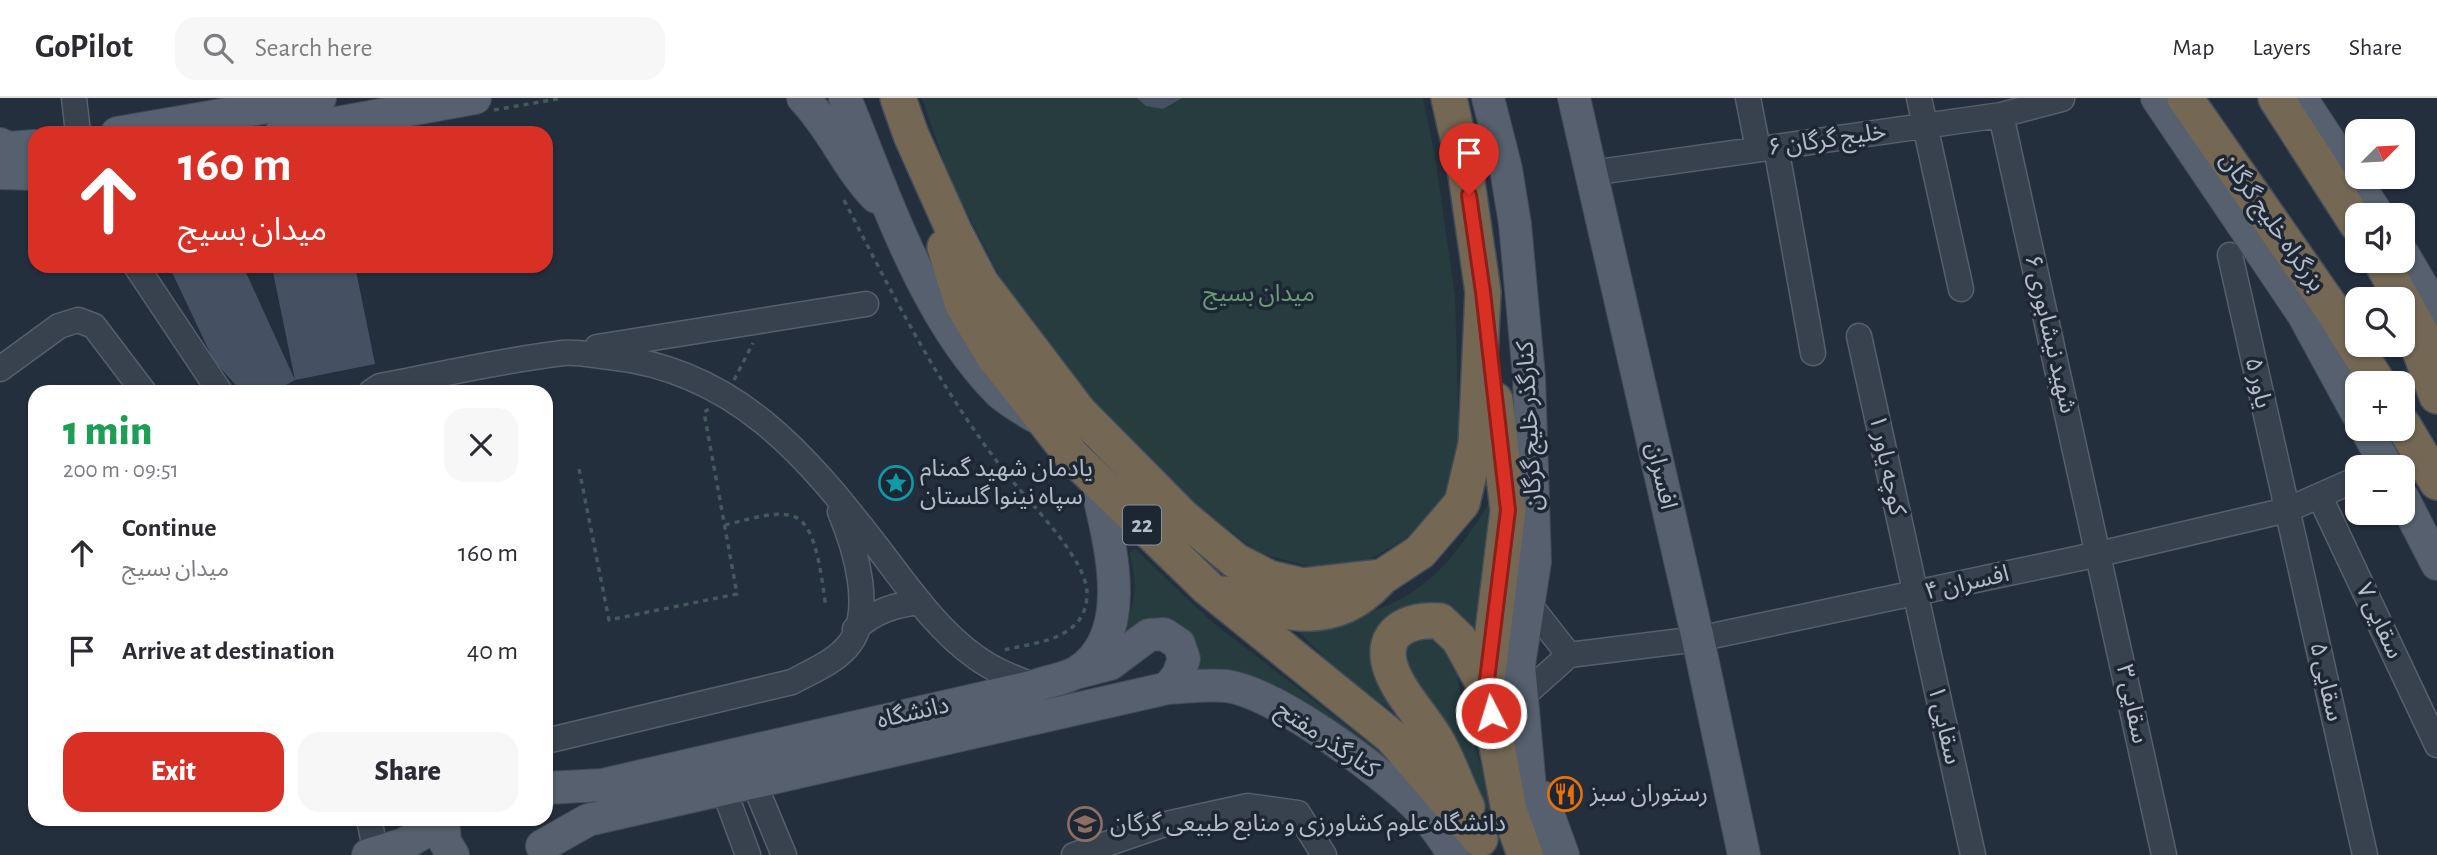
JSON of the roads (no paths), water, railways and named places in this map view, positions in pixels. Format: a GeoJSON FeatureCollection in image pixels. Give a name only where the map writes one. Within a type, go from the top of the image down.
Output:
{"type":"FeatureCollection","features":[{"type":"Feature","properties":{"kind":"highway","name":"22"},"geometry":{"type":"LineString","coordinates":[[898,98],[963,306],[993,355],[1043,423],[1095,479],[1208,588],[1392,737],[1474,850]]}},
{"type":"Feature","properties":{"kind":"highway","name":"22"},"geometry":{"type":"LineString","coordinates":[[1449,98],[1466,175],[1483,292],[1508,510],[1486,688],[1509,810],[1525,855]]}},
{"type":"Feature","properties":{"kind":"highway","name":"بزرگراه خلیج گرگان"},"geometry":{"type":"LineString","coordinates":[[2185,98],[2332,309],[2371,371]]}},
{"type":"Feature","properties":{"kind":"highway"},"geometry":{"type":"LineString","coordinates":[[2276,98],[2345,206]]}},
{"type":"Feature","properties":{"kind":"highway","name":"22"},"geometry":{"type":"LineString","coordinates":[[911,135],[954,231],[981,283],[1079,412],[1184,518],[1236,561],[1269,578],[1303,586],[1382,577],[1420,552],[1462,503],[1476,444],[1483,292]]}},
{"type":"Feature","properties":{"kind":"highway"},"geometry":{"type":"LineString","coordinates":[[2396,280],[2437,362]]}},
{"type":"Feature","properties":{"kind":"highway"},"geometry":{"type":"LineString","coordinates":[[2396,280],[2437,396]]}},
{"type":"Feature","properties":{"kind":"highway"},"geometry":{"type":"LineString","coordinates":[[2413,441],[2435,475]]}},
{"type":"Feature","properties":{"kind":"highway"},"geometry":{"type":"LineString","coordinates":[[1208,588],[1304,616],[1339,609],[1365,595],[1382,577]]}},
{"type":"Feature","properties":{"kind":"highway"},"geometry":{"type":"LineString","coordinates":[[1474,850],[1437,740],[1391,670],[1388,649],[1397,631],[1418,619],[1440,621],[1459,639],[1486,688]]}},
{"type":"Feature","properties":{"kind":"main road"},"geometry":{"type":"LineString","coordinates":[[143,126],[209,108],[320,98]]}},
{"type":"Feature","properties":{"kind":"main road"},"geometry":{"type":"LineString","coordinates":[[320,126],[475,98]]}},
{"type":"Feature","properties":{"kind":"main road"},"geometry":{"type":"LineString","coordinates":[[803,98],[820,116],[855,176],[893,214]]}},
{"type":"Feature","properties":{"kind":"main road"},"geometry":{"type":"LineString","coordinates":[[845,98],[893,214],[935,302],[964,349],[1000,393],[1043,423]]}},
{"type":"Feature","properties":{"kind":"main road","name":"کنارگذر خلیج گرگان"},"geometry":{"type":"LineString","coordinates":[[1488,98],[1506,169],[1515,224],[1529,377],[1535,562],[1519,665],[1529,756]]}},
{"type":"Feature","properties":{"kind":"main road","name":"افسران"},"geometry":{"type":"LineString","coordinates":[[1574,98],[1698,639],[1744,855]]}},
{"type":"Feature","properties":{"kind":"main road"},"geometry":{"type":"LineString","coordinates":[[2157,98],[2303,314],[2345,391]]}},
{"type":"Feature","properties":{"kind":"main road"},"geometry":{"type":"LineString","coordinates":[[2301,98],[2370,203]]}},
{"type":"Feature","properties":{"kind":"main road"},"geometry":{"type":"LineString","coordinates":[[0,144],[28,163]]}},
{"type":"Feature","properties":{"kind":"main road"},"geometry":{"type":"LineString","coordinates":[[0,173],[28,169]]}},
{"type":"Feature","properties":{"kind":"main road"},"geometry":{"type":"LineString","coordinates":[[2396,280],[2437,312]]}},
{"type":"Feature","properties":{"kind":"main road"},"geometry":{"type":"LineString","coordinates":[[1077,672],[1099,649],[1113,615],[1115,574],[1095,479]]}},
{"type":"Feature","properties":{"kind":"main road"},"geometry":{"type":"LineString","coordinates":[[2415,521],[2437,564]]}},
{"type":"Feature","properties":{"kind":"main road","name":"دانشگاه"},"geometry":{"type":"LineString","coordinates":[[541,840],[588,820],[1168,688],[1178,675],[1184,659],[1179,644],[1164,634],[1149,635],[1110,664],[1035,685],[602,785],[553,788]]}},
{"type":"Feature","properties":{"kind":"main road","name":"کنارگذر مفتح"},"geometry":{"type":"LineString","coordinates":[[1168,688],[1226,686],[1263,697],[1325,736],[1408,798],[1440,833],[1474,850]]}},
{"type":"Feature","properties":{"kind":"main road"},"geometry":{"type":"LineString","coordinates":[[997,694],[1004,725]]}},
{"type":"Feature","properties":{"kind":"main road"},"geometry":{"type":"LineString","coordinates":[[1529,756],[1536,855]]}},
{"type":"Feature","properties":{"kind":"main road"},"geometry":{"type":"LineString","coordinates":[[1529,756],[1563,855]]}},
{"type":"Feature","properties":{"kind":"main road"},"geometry":{"type":"LineString","coordinates":[[372,854],[404,844],[432,826]]}},
{"type":"Feature","properties":{"kind":"main road"},"geometry":{"type":"LineString","coordinates":[[443,826],[445,842],[453,855]]}},
{"type":"Feature","properties":{"kind":"street"},"geometry":{"type":"LineString","coordinates":[[74,98],[77,126]]}},
{"type":"Feature","properties":{"kind":"street"},"geometry":{"type":"LineString","coordinates":[[1748,98],[1767,148],[1813,353]]}},
{"type":"Feature","properties":{"kind":"street"},"geometry":{"type":"LineString","coordinates":[[1919,98],[1961,289]]}},
{"type":"Feature","properties":{"kind":"street","name":"خلیج گرگان ۶"},"geometry":{"type":"LineString","coordinates":[[1591,173],[2001,115],[2062,99]]}},
{"type":"Feature","properties":{"kind":"street","name":"شهید نیشابوری ۶"},"geometry":{"type":"LineString","coordinates":[[2001,115],[2099,554]]}},
{"type":"Feature","properties":{"kind":"street","name":"یاور ۵"},"geometry":{"type":"LineString","coordinates":[[2230,256],[2287,510]]}},
{"type":"Feature","properties":{"kind":"street"},"geometry":{"type":"LineString","coordinates":[[141,273],[215,385]]}},
{"type":"Feature","properties":{"kind":"street"},"geometry":{"type":"LineString","coordinates":[[385,385],[565,352],[866,304]]}},
{"type":"Feature","properties":{"kind":"street"},"geometry":{"type":"LineString","coordinates":[[0,369],[59,326],[78,320],[94,326],[139,385]]}},
{"type":"Feature","properties":{"kind":"street","name":"کوچه یاور ۱"},"geometry":{"type":"LineString","coordinates":[[1860,336],[1915,595]]}},
{"type":"Feature","properties":{"kind":"street"},"geometry":{"type":"LineString","coordinates":[[565,352],[649,361],[727,394],[774,430],[827,483],[920,602],[976,657],[1000,672],[1035,685]]}},
{"type":"Feature","properties":{"kind":"street"},"geometry":{"type":"LineString","coordinates":[[553,739],[792,682],[823,666],[848,646],[861,614],[860,574],[851,537],[827,483]]}},
{"type":"Feature","properties":{"kind":"street","name":"افسران ۴"},"geometry":{"type":"LineString","coordinates":[[1570,655],[1698,639],[1915,595],[2287,510],[2345,485]]}},
{"type":"Feature","properties":{"kind":"street","name":"سقایی ۷"},"geometry":{"type":"LineString","coordinates":[[2320,497],[2437,745]]}},
{"type":"Feature","properties":{"kind":"street","name":"سقایی ۵"},"geometry":{"type":"LineString","coordinates":[[2287,510],[2365,855]]}},
{"type":"Feature","properties":{"kind":"street","name":"سقایی ۳"},"geometry":{"type":"LineString","coordinates":[[2099,554],[2164,855]]}},
{"type":"Feature","properties":{"kind":"street","name":"سقایی ۱"},"geometry":{"type":"LineString","coordinates":[[1915,595],[1973,855]]}},
{"type":"Feature","properties":{"kind":"street"},"geometry":{"type":"LineString","coordinates":[[855,629],[869,617],[893,606],[920,602]]}},
{"type":"Feature","properties":{"kind":"street"},"geometry":{"type":"LineString","coordinates":[[1522,698],[1570,655],[1529,604]]}},
{"type":"Feature","properties":{"kind":"street"},"geometry":{"type":"LineString","coordinates":[[738,786],[748,855]]}},
{"type":"Feature","properties":{"kind":"street"},"geometry":{"type":"LineString","coordinates":[[738,786],[784,855]]}},
{"type":"Feature","properties":{"kind":"street"},"geometry":{"type":"LineString","coordinates":[[1074,855],[1162,825],[1248,806],[1298,813],[1324,855]]}},
{"type":"Feature","properties":{"kind":"street"},"geometry":{"type":"LineString","coordinates":[[370,826],[372,854]]}},
{"type":"Feature","properties":{"kind":"place","name":"یادمان شهید گمنام سپاه نینوا گلستان"},"geometry":{"type":"Point","coordinates":[896,483]}},
{"type":"Feature","properties":{"kind":"place","name":"رستوران سبز"},"geometry":{"type":"Point","coordinates":[1565,794]}},
{"type":"Feature","properties":{"kind":"place","name":"دانشگاه علوم کشاورزی و منابع طبیعی گرگان"},"geometry":{"type":"Point","coordinates":[1085,824]}},
{"type":"Feature","properties":{"kind":"park label","name":"میدان بسیج"},"geometry":{"type":"Point","coordinates":[1259,294]}}]}
